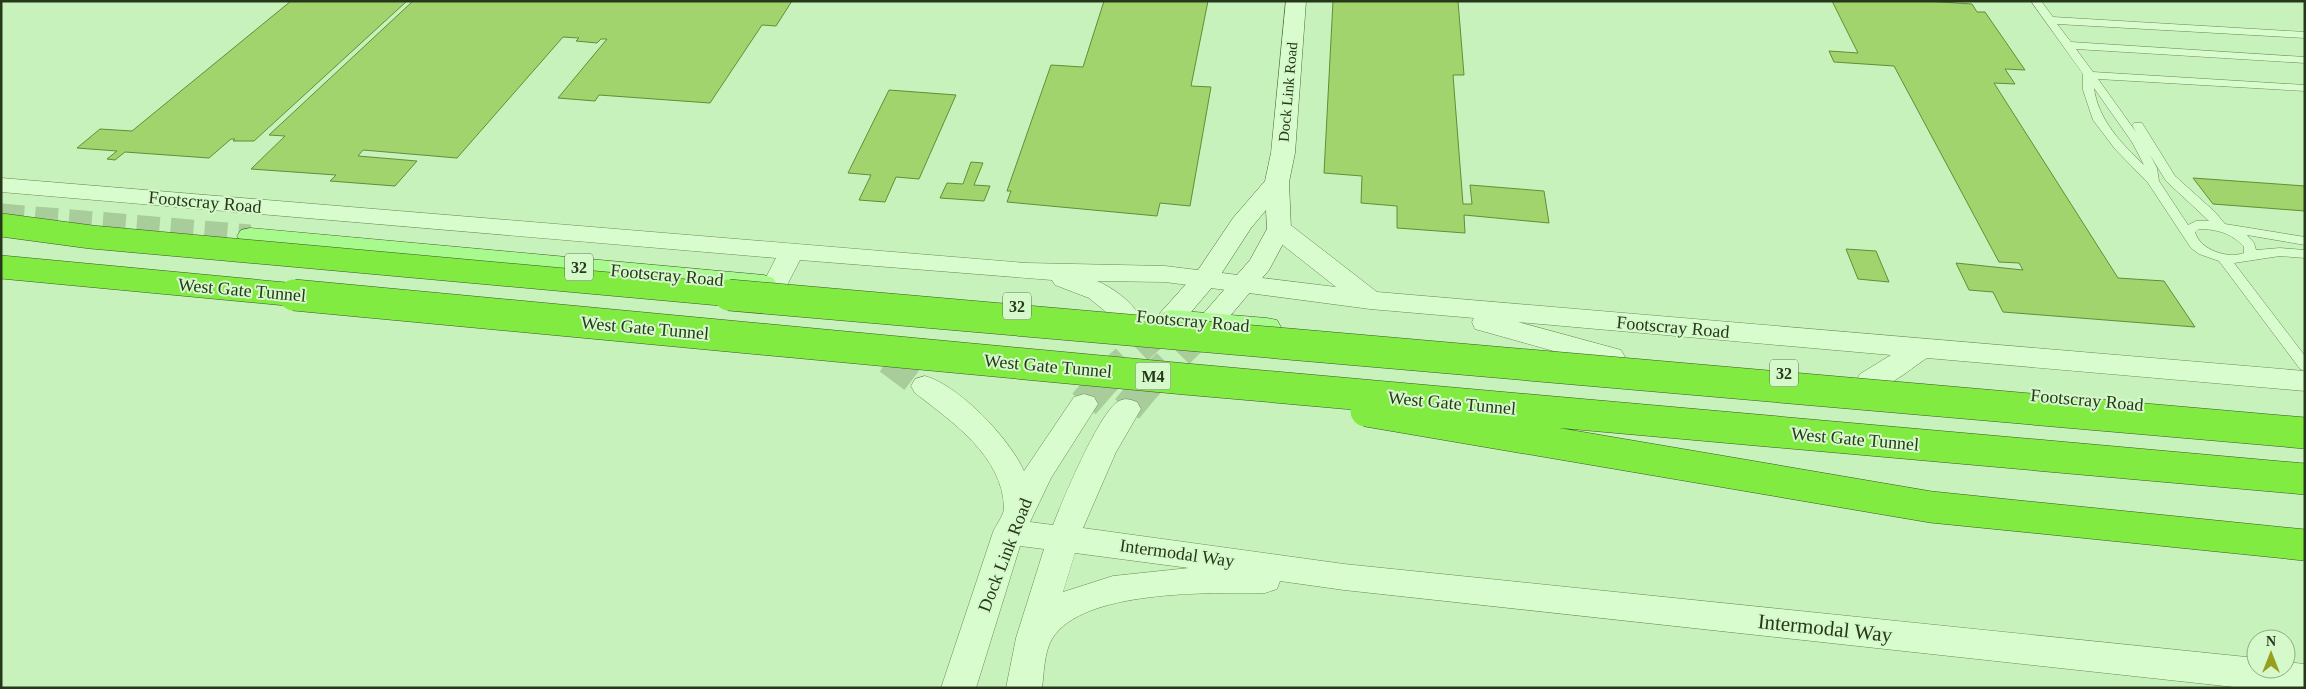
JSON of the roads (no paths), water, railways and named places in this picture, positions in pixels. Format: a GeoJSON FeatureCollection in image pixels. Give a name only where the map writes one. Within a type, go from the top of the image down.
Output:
{"type":"FeatureCollection","features":[{"type":"Feature","properties":{"kind":"highway"},"geometry":{"type":"LineString","coordinates":[[1,225],[91,237],[1054,324],[2305,433]]}},
{"type":"Feature","properties":{"kind":"highway","name":"West Gate Tunnel"},"geometry":{"type":"LineString","coordinates":[[1,267],[1185,380],[2305,479]]}},
{"type":"Feature","properties":{"kind":"highway"},"geometry":{"type":"LineString","coordinates":[[1185,380],[1882,500],[1931,507],[2305,545]]}},
{"type":"Feature","properties":{"kind":"main road","name":"Footscray Road"},"geometry":{"type":"LineString","coordinates":[[250,236],[775,285],[2305,419]]}},
{"type":"Feature","properties":{"kind":"street","name":"Dock Link Road"},"geometry":{"type":"LineString","coordinates":[[1279,229],[1277,182],[1282,153],[1296,1]]}},
{"type":"Feature","properties":{"kind":"street"},"geometry":{"type":"LineString","coordinates":[[1169,319],[1205,279],[1242,223],[1277,182]]}},
{"type":"Feature","properties":{"kind":"street","name":"Footscray Road"},"geometry":{"type":"LineString","coordinates":[[1,185],[792,253],[1026,271],[1165,274],[1370,300],[2305,381]]}},
{"type":"Feature","properties":{"kind":"street"},"geometry":{"type":"LineString","coordinates":[[380,248],[410,219]]}},
{"type":"Feature","properties":{"kind":"street"},"geometry":{"type":"LineString","coordinates":[[1209,322],[1245,284],[1260,264],[1279,229],[1370,300]]}},
{"type":"Feature","properties":{"kind":"street"},"geometry":{"type":"LineString","coordinates":[[775,285],[792,253]]}},
{"type":"Feature","properties":{"kind":"street"},"geometry":{"type":"LineString","coordinates":[[1026,271],[1090,287],[1107,296],[1127,316]]}},
{"type":"Feature","properties":{"kind":"street","name":"Footscray Road"},"geometry":{"type":"LineString","coordinates":[[1424,305],[1611,357]]}},
{"type":"Feature","properties":{"kind":"street"},"geometry":{"type":"LineString","coordinates":[[1870,381],[1922,348]]}},
{"type":"Feature","properties":{"kind":"street"},"geometry":{"type":"LineString","coordinates":[[925,386],[976,426],[991,442],[1007,464],[1016,485],[1015,520]]}},
{"type":"Feature","properties":{"kind":"street","name":"Dock Link Road"},"geometry":{"type":"LineString","coordinates":[[958,688],[1015,520],[1050,454],[1084,404]]}},
{"type":"Feature","properties":{"kind":"street"},"geometry":{"type":"LineString","coordinates":[[1024,688],[1033,638],[1063,538],[1108,436],[1128,409]]}},
{"type":"Feature","properties":{"kind":"street","name":"Intermodal Way"},"geometry":{"type":"LineString","coordinates":[[1015,520],[1063,538],[1344,577],[2305,679]]}},
{"type":"Feature","properties":{"kind":"street","name":"Intermodal Way"},"geometry":{"type":"LineString","coordinates":[[1033,638],[1047,621],[1069,604],[1089,596],[1120,588],[1215,580],[1344,577]]}},
{"type":"Feature","properties":{"kind":"lane"},"geometry":{"type":"LineString","coordinates":[[2036,1],[2138,142],[2151,168],[2153,181]]}},
{"type":"Feature","properties":{"kind":"lane"},"geometry":{"type":"LineString","coordinates":[[2049,20],[2305,35]]}},
{"type":"Feature","properties":{"kind":"lane"},"geometry":{"type":"LineString","coordinates":[[2067,45],[2305,60]]}},
{"type":"Feature","properties":{"kind":"lane"},"geometry":{"type":"LineString","coordinates":[[2088,75],[2305,88]]}},
{"type":"Feature","properties":{"kind":"lane"},"geometry":{"type":"LineString","coordinates":[[2088,75],[2087,88],[2094,110],[2115,141],[2153,181],[2191,240],[2205,251],[2223,257],[2239,259],[2250,255],[2280,252],[2305,254]]}},
{"type":"Feature","properties":{"kind":"lane"},"geometry":{"type":"LineString","coordinates":[[2088,75],[2135,122],[2154,149],[2162,166],[2176,184],[2211,215],[2221,227],[2246,241],[2250,246],[2250,255]]}},
{"type":"Feature","properties":{"kind":"lane"},"geometry":{"type":"LineString","coordinates":[[2188,235],[2188,230],[2196,225],[2221,227],[2305,241]]}},
{"type":"Feature","properties":{"kind":"lane"},"geometry":{"type":"LineString","coordinates":[[2223,257],[2305,366]]}},
{"type":"Feature","properties":{"kind":"tunnel"},"geometry":{"type":"LineString","coordinates":[[1,215],[250,236]]}},
{"type":"Feature","properties":{"kind":"tunnel"},"geometry":{"type":"LineString","coordinates":[[1104,381],[1166,322]]}},
{"type":"Feature","properties":{"kind":"tunnel"},"geometry":{"type":"LineString","coordinates":[[1146,386],[1207,324]]}},
{"type":"Feature","properties":{"kind":"tunnel"},"geometry":{"type":"LineString","coordinates":[[889,359],[925,386]]}},
{"type":"Feature","properties":{"kind":"tunnel"},"geometry":{"type":"LineString","coordinates":[[1084,404],[1104,381]]}},
{"type":"Feature","properties":{"kind":"tunnel"},"geometry":{"type":"LineString","coordinates":[[1127,409],[1146,386]]}}]}
